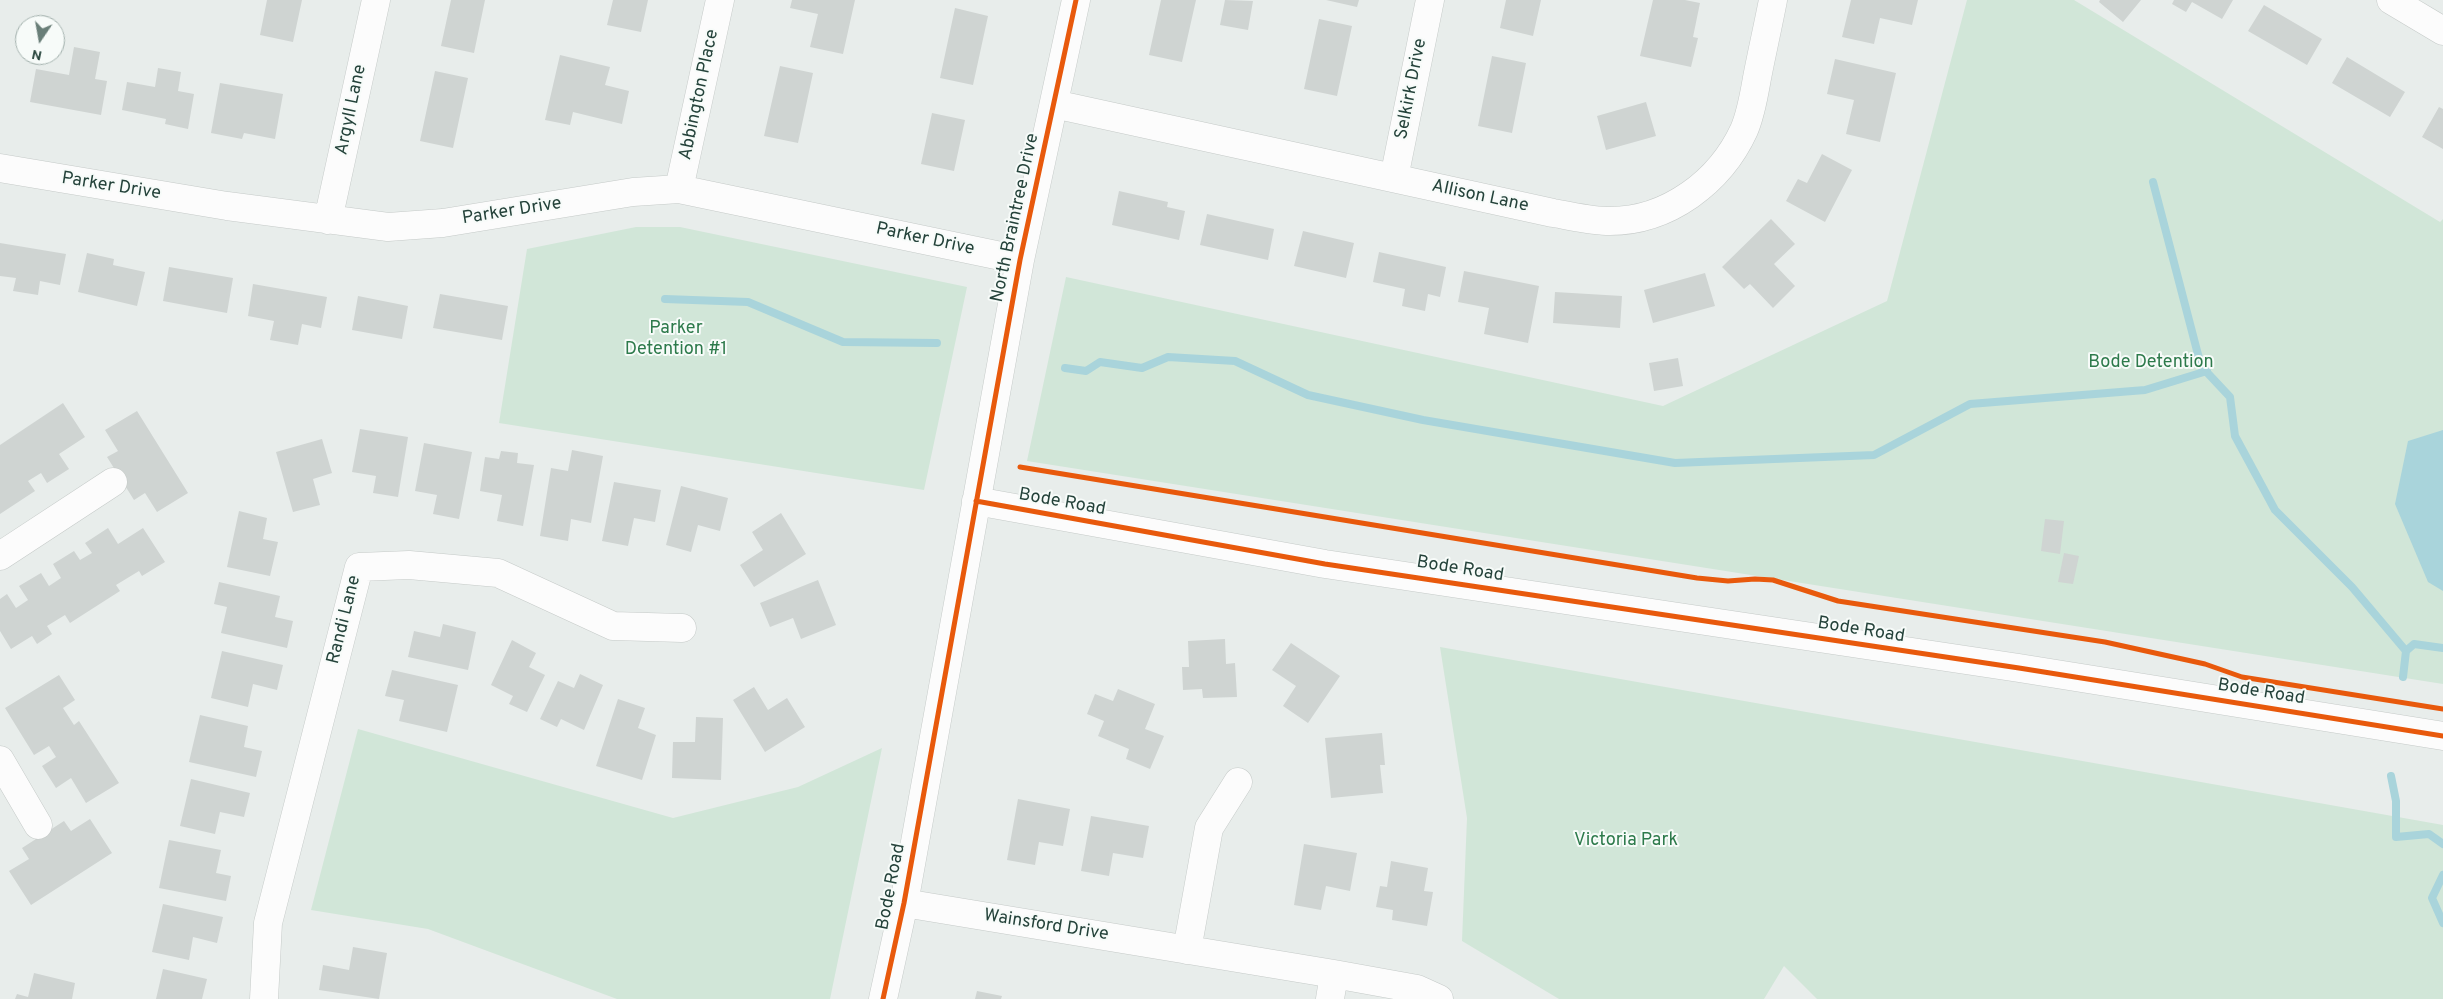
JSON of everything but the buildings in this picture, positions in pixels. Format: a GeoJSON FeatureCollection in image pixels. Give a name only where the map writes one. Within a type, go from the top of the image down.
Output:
{"type":"FeatureCollection","features":[{"type":"Feature","properties":{"kind":"street","name":"Argyll Lane"},"geometry":{"type":"LineString","coordinates":[[328,220],[376,0]]}},
{"type":"Feature","properties":{"kind":"street","name":"Abbington Place"},"geometry":{"type":"LineString","coordinates":[[679,190],[720,0]]}},
{"type":"Feature","properties":{"kind":"street","name":"North Braintree Drive"},"geometry":{"type":"LineString","coordinates":[[976,501],[1020,260],[1076,0]]}},
{"type":"Feature","properties":{"kind":"street","name":"Selkirk Drive"},"geometry":{"type":"LineString","coordinates":[[1394,178],[1430,0]]}},
{"type":"Feature","properties":{"kind":"street","name":"Allison Lane"},"geometry":{"type":"LineString","coordinates":[[1054,104],[1553,213],[1600,220],[1629,219],[1651,214],[1680,202],[1707,181],[1728,158],[1744,128],[1754,96],[1773,0]]}},
{"type":"Feature","properties":{"kind":"street"},"geometry":{"type":"LineString","coordinates":[[2391,0],[2443,30]]}},
{"type":"Feature","properties":{"kind":"street","name":"Parker Drive"},"geometry":{"type":"LineString","coordinates":[[0,168],[218,204],[388,227],[414,226],[634,192],[679,190],[1020,260]]}},
{"type":"Feature","properties":{"kind":"street"},"geometry":{"type":"LineString","coordinates":[[0,556],[113,482]]}},
{"type":"Feature","properties":{"kind":"street","name":"Bode Road"},"geometry":{"type":"LineString","coordinates":[[883,999],[904,903],[976,501],[1325,564],[2019,668],[2443,736]]}},
{"type":"Feature","properties":{"kind":"street","name":"Randi Lane"},"geometry":{"type":"LineString","coordinates":[[264,999],[268,922],[359,567],[409,566],[498,573],[613,626],[682,628]]}},
{"type":"Feature","properties":{"kind":"street"},"geometry":{"type":"LineString","coordinates":[[0,760],[38,825]]}},
{"type":"Feature","properties":{"kind":"street"},"geometry":{"type":"LineString","coordinates":[[1187,950],[1208,828],[1238,782]]}},
{"type":"Feature","properties":{"kind":"street","name":"Wainsford Drive"},"geometry":{"type":"LineString","coordinates":[[904,903],[1187,950],[1332,986],[1417,989],[1440,999]]}},
{"type":"Feature","properties":{"kind":"green space","name":"Bode Detention"},"geometry":{"type":"Polygon","coordinates":[[[1967,0],[2074,0],[2440,222],[2443,219],[2443,684],[1027,461],[1066,277],[1663,406],[1887,301],[1967,0]]]}},
{"type":"Feature","properties":{"kind":"green space","name":"Parker Detention #1"},"geometry":{"type":"Polygon","coordinates":[[[636,227],[680,227],[967,287],[924,490],[499,423],[527,249],[636,227]]]}},
{"type":"Feature","properties":{"kind":"green space","name":"Victoria Park"},"geometry":{"type":"Polygon","coordinates":[[[1440,647],[2443,825],[2443,999],[1817,999],[1784,966],[1764,999],[1559,999],[1462,941],[1467,818],[1440,647]]]}},
{"type":"Feature","properties":{"kind":"green space"},"geometry":{"type":"Polygon","coordinates":[[[358,729],[673,818],[798,787],[882,748],[830,999],[617,999],[428,929],[311,910],[358,729]]]}},
{"type":"Feature","properties":{"kind":"water"},"geometry":{"type":"Polygon","coordinates":[[[2443,430],[2443,591],[2428,582],[2395,504],[2408,441],[2443,430]]]}},
{"type":"Feature","properties":{"kind":"waterway"},"geometry":{"type":"LineString","coordinates":[[2153,182],[2201,366],[2230,397],[2235,436],[2275,510],[2352,587],[2406,651]]}},
{"type":"Feature","properties":{"kind":"waterway"},"geometry":{"type":"LineString","coordinates":[[665,299],[748,302],[843,342],[937,343]]}},
{"type":"Feature","properties":{"kind":"waterway"},"geometry":{"type":"LineString","coordinates":[[1065,368],[1086,371],[1100,362],[1142,368],[1168,357],[1235,361],[1308,395],[1423,420],[1675,463],[1874,455],[1970,404],[2145,390],[2207,371]]}},
{"type":"Feature","properties":{"kind":"waterway"},"geometry":{"type":"LineString","coordinates":[[2403,677],[2406,651],[2414,644],[2443,648]]}},
{"type":"Feature","properties":{"kind":"waterway"},"geometry":{"type":"LineString","coordinates":[[2391,776],[2396,801],[2396,837],[2429,834],[2443,844]]}},
{"type":"Feature","properties":{"kind":"waterway"},"geometry":{"type":"LineString","coordinates":[[2443,875],[2432,898],[2443,923]]}},
{"type":"Feature","properties":{"kind":"cycle path"},"geometry":{"type":"LineString","coordinates":[[883,999],[904,903],[1020,260],[1076,0]]}},
{"type":"Feature","properties":{"kind":"cycle path"},"geometry":{"type":"LineString","coordinates":[[1020,467],[1697,578],[1728,581],[1773,580],[1838,601],[2105,642],[2205,664],[2242,677],[2443,709]]}},
{"type":"Feature","properties":{"kind":"cycle path"},"geometry":{"type":"LineString","coordinates":[[976,501],[1325,564],[2019,668],[2443,736]]}}]}
